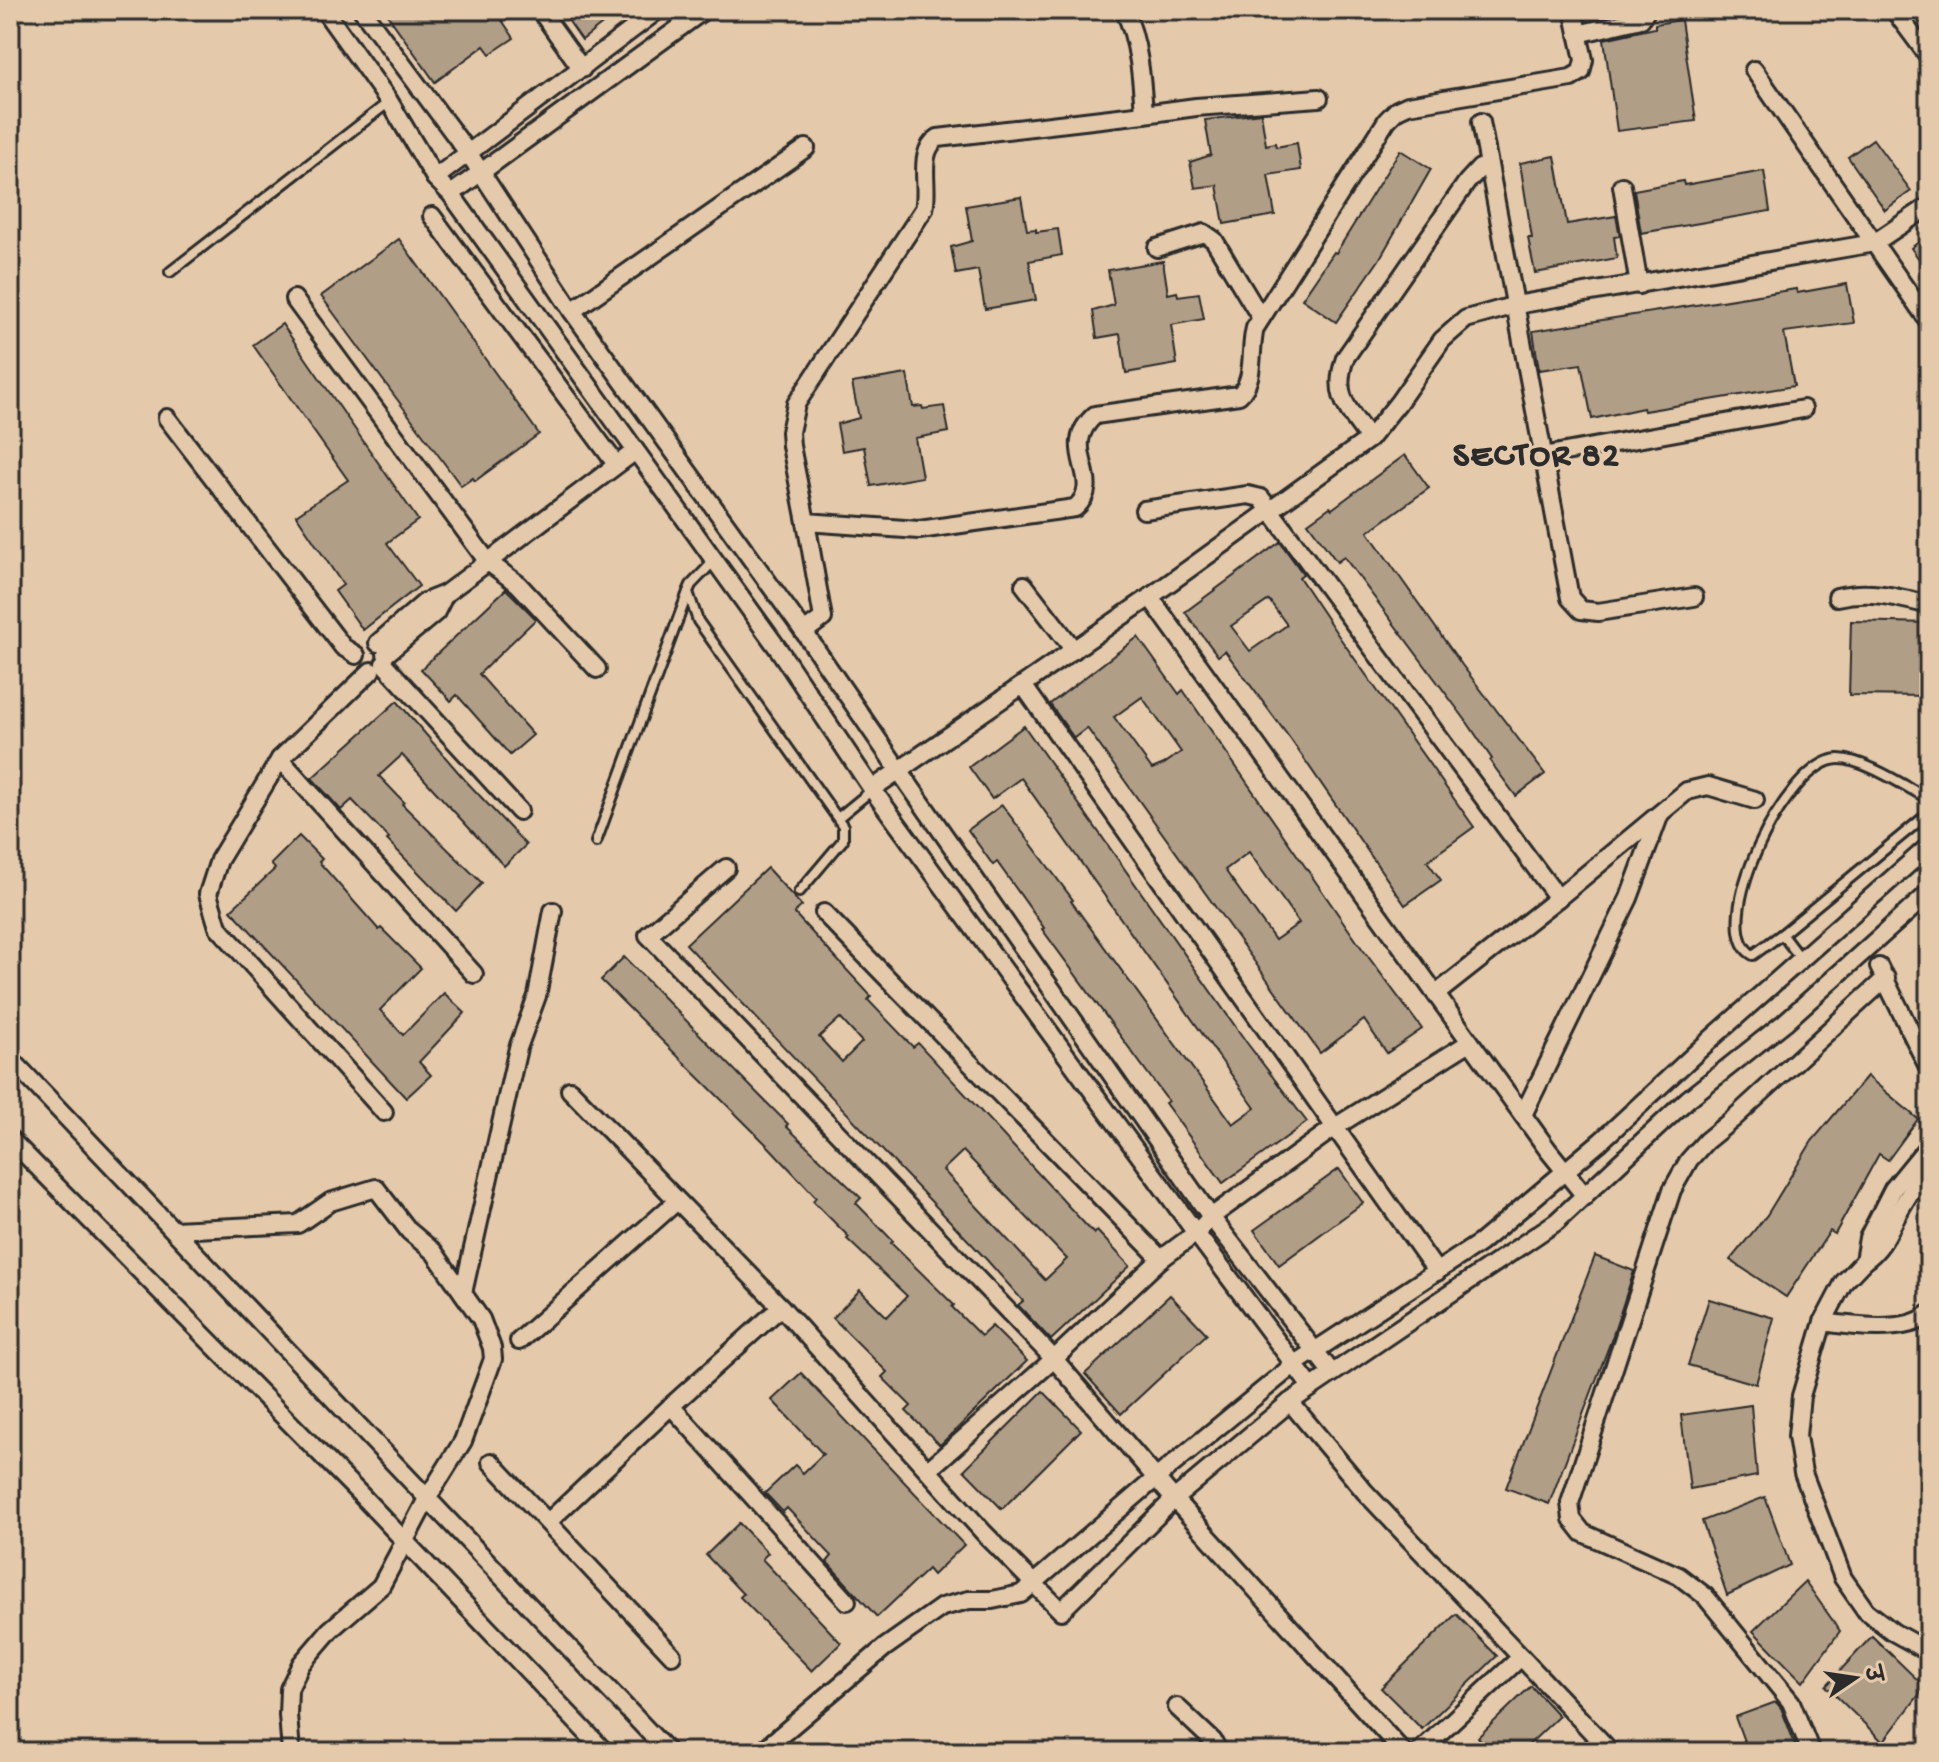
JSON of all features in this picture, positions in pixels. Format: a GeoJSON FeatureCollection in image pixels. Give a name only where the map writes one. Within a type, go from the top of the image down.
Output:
{"type":"FeatureCollection","features":[{"type":"Feature","properties":{"kind":"street"},"geometry":{"type":"LineString","coordinates":[[324,10],[389,101],[435,178],[451,194],[548,326],[634,452],[779,650],[872,789],[1311,1387]]}},
{"type":"Feature","properties":{"kind":"street"},"geometry":{"type":"LineString","coordinates":[[362,10],[469,154],[572,311],[804,632],[1211,1217],[1332,1373]]}},
{"type":"Feature","properties":{"kind":"street"},"geometry":{"type":"LineString","coordinates":[[540,10],[582,69]]}},
{"type":"Feature","properties":{"kind":"street"},"geometry":{"type":"LineString","coordinates":[[435,178],[658,10]]}},
{"type":"Feature","properties":{"kind":"street"},"geometry":{"type":"LineString","coordinates":[[451,194],[704,10]]}},
{"type":"Feature","properties":{"kind":"street"},"geometry":{"type":"LineString","coordinates":[[1124,10],[1130,21],[1138,62],[1144,114]]}},
{"type":"Feature","properties":{"kind":"street"},"geometry":{"type":"LineString","coordinates":[[808,529],[919,530],[1075,508],[1088,492],[1078,440],[1083,425],[1095,415],[1239,395],[1246,389],[1250,380],[1250,346],[1255,328],[1387,120],[1408,105],[1571,78],[1581,72],[1584,60],[1573,10]]}},
{"type":"Feature","properties":{"kind":"street"},"geometry":{"type":"LineString","coordinates":[[1578,34],[1641,19],[1647,10]]}},
{"type":"Feature","properties":{"kind":"street"},"geometry":{"type":"LineString","coordinates":[[1894,10],[1929,57]]}},
{"type":"Feature","properties":{"kind":"street"},"geometry":{"type":"LineString","coordinates":[[1925,10],[1929,16]]}},
{"type":"Feature","properties":{"kind":"street"},"geometry":{"type":"LineString","coordinates":[[1754,70],[1929,322]]}},
{"type":"Feature","properties":{"kind":"street"},"geometry":{"type":"LineString","coordinates":[[804,632],[823,618],[791,446],[790,432],[796,404],[924,209],[927,197],[926,154],[931,143],[938,138],[1196,107],[1319,98]]}},
{"type":"Feature","properties":{"kind":"street"},"geometry":{"type":"LineString","coordinates":[[1481,122],[1570,598],[1581,610],[1598,612],[1694,597]]}},
{"type":"Feature","properties":{"kind":"street"},"geometry":{"type":"LineString","coordinates":[[572,311],[806,148]]}},
{"type":"Feature","properties":{"kind":"street"},"geometry":{"type":"LineString","coordinates":[[1369,439],[1341,396],[1339,377],[1345,358],[1467,182],[1480,168],[1489,165]]}},
{"type":"Feature","properties":{"kind":"street"},"geometry":{"type":"LineString","coordinates":[[1622,186],[1639,285]]}},
{"type":"Feature","properties":{"kind":"street"},"geometry":{"type":"LineString","coordinates":[[872,789],[1150,597],[1369,439],[1442,340],[1466,319],[1516,305],[1874,243],[1929,206]]}},
{"type":"Feature","properties":{"kind":"street"},"geometry":{"type":"LineString","coordinates":[[432,216],[616,464]]}},
{"type":"Feature","properties":{"kind":"street"},"geometry":{"type":"LineString","coordinates":[[1157,248],[1204,233],[1214,240],[1261,318]]}},
{"type":"Feature","properties":{"kind":"street"},"geometry":{"type":"LineString","coordinates":[[294,299],[488,562],[518,584],[597,669]]}},
{"type":"Feature","properties":{"kind":"street"},"geometry":{"type":"LineString","coordinates":[[1543,456],[1803,409]]}},
{"type":"Feature","properties":{"kind":"street"},"geometry":{"type":"LineString","coordinates":[[167,418],[343,647],[356,655],[359,664],[380,658]]}},
{"type":"Feature","properties":{"kind":"street"},"geometry":{"type":"LineString","coordinates":[[384,1112],[218,927],[208,894],[219,860],[280,759],[380,658],[425,602],[445,594],[634,452]]}},
{"type":"Feature","properties":{"kind":"street"},"geometry":{"type":"LineString","coordinates":[[1144,510],[1248,495],[1261,498],[1558,898]]}},
{"type":"Feature","properties":{"kind":"street"},"geometry":{"type":"LineString","coordinates":[[1024,585],[1074,650]]}},
{"type":"Feature","properties":{"kind":"street"},"geometry":{"type":"LineString","coordinates":[[1837,597],[1858,592],[1890,595],[1929,605]]}},
{"type":"Feature","properties":{"kind":"street"},"geometry":{"type":"LineString","coordinates":[[1150,597],[1523,1115],[1585,1196]]}},
{"type":"Feature","properties":{"kind":"street"},"geometry":{"type":"LineString","coordinates":[[356,655],[364,643],[380,658],[519,811]]}},
{"type":"Feature","properties":{"kind":"street"},"geometry":{"type":"LineString","coordinates":[[1023,685],[1437,1272]]}},
{"type":"Feature","properties":{"kind":"street"},"geometry":{"type":"LineString","coordinates":[[280,759],[474,974]]}},
{"type":"Feature","properties":{"kind":"street"},"geometry":{"type":"LineString","coordinates":[[1436,994],[1687,791],[1708,786],[1755,800]]}},
{"type":"Feature","properties":{"kind":"street"},"geometry":{"type":"LineString","coordinates":[[1523,1115],[1629,898],[1661,813]]}},
{"type":"Feature","properties":{"kind":"street"},"geometry":{"type":"LineString","coordinates":[[761,1752],[884,1648],[942,1607],[969,1600],[992,1600],[1021,1594],[1296,1363],[1480,1243],[1565,1172],[1929,846]]}},
{"type":"Feature","properties":{"kind":"street"},"geometry":{"type":"LineString","coordinates":[[726,868],[648,935],[1054,1359],[1174,1499],[1403,1752]]}},
{"type":"Feature","properties":{"kind":"street"},"geometry":{"type":"LineString","coordinates":[[570,1090],[781,1307],[1061,1611],[1174,1499],[1290,1402],[1556,1222],[1688,1099],[1785,1022],[1929,893]]}},
{"type":"Feature","properties":{"kind":"street"},"geometry":{"type":"LineString","coordinates":[[463,1293],[518,1048],[537,996],[553,911]]}},
{"type":"Feature","properties":{"kind":"street"},"geometry":{"type":"LineString","coordinates":[[824,913],[1161,1259]]}},
{"type":"Feature","properties":{"kind":"street"},"geometry":{"type":"LineString","coordinates":[[1811,1752],[1791,1702],[1705,1596],[1679,1576],[1583,1533],[1572,1519],[1570,1503],[1672,1190],[1689,1160],[1883,973],[1929,1069]]}},
{"type":"Feature","properties":{"kind":"street"},"geometry":{"type":"LineString","coordinates":[[928,1470],[1211,1217],[1335,1127],[1470,1042]]}},
{"type":"Feature","properties":{"kind":"street"},"geometry":{"type":"LineString","coordinates":[[10,1058],[668,1752]]}},
{"type":"Feature","properties":{"kind":"street"},"geometry":{"type":"LineString","coordinates":[[10,1139],[405,1541],[605,1752]]}},
{"type":"Feature","properties":{"kind":"street"},"geometry":{"type":"LineString","coordinates":[[1864,1261],[1868,1238],[1893,1189],[1929,1145]]}},
{"type":"Feature","properties":{"kind":"street"},"geometry":{"type":"LineString","coordinates":[[1929,1169],[1903,1203],[1876,1253],[1844,1282],[1823,1322],[1801,1396],[1797,1436],[1803,1473],[1843,1578],[1866,1611],[1893,1632],[1929,1652]]}},
{"type":"Feature","properties":{"kind":"street"},"geometry":{"type":"LineString","coordinates":[[174,1230],[298,1224],[330,1202],[376,1188],[409,1231],[434,1252],[481,1319],[492,1348],[493,1359],[463,1441],[428,1497],[381,1586],[330,1630],[301,1664],[289,1689],[291,1752]]}},
{"type":"Feature","properties":{"kind":"street"},"geometry":{"type":"LineString","coordinates":[[519,1341],[677,1201]]}},
{"type":"Feature","properties":{"kind":"street"},"geometry":{"type":"LineString","coordinates":[[548,1522],[781,1307]]}},
{"type":"Feature","properties":{"kind":"street"},"geometry":{"type":"LineString","coordinates":[[1823,1322],[1861,1327],[1900,1325],[1924,1319],[1929,1314]]}},
{"type":"Feature","properties":{"kind":"street"},"geometry":{"type":"LineString","coordinates":[[1290,1402],[1365,1492],[1611,1752]]}},
{"type":"Feature","properties":{"kind":"street"},"geometry":{"type":"LineString","coordinates":[[671,1406],[847,1601]]}},
{"type":"Feature","properties":{"kind":"street"},"geometry":{"type":"LineString","coordinates":[[491,1462],[672,1655]]}},
{"type":"Feature","properties":{"kind":"street"},"geometry":{"type":"LineString","coordinates":[[1419,1752],[1521,1657]]}},
{"type":"Feature","properties":{"kind":"street"},"geometry":{"type":"LineString","coordinates":[[1177,1707],[1213,1741],[1219,1752]]}},
{"type":"Feature","properties":{"kind":"lane"},"geometry":{"type":"LineString","coordinates":[[170,272],[389,101]]}},
{"type":"Feature","properties":{"kind":"lane"},"geometry":{"type":"LineString","coordinates":[[596,842],[688,592],[714,561]]}},
{"type":"Feature","properties":{"kind":"lane"},"geometry":{"type":"LineString","coordinates":[[688,592],[698,621],[843,826],[843,840],[799,892]]}},
{"type":"Feature","properties":{"kind":"lane"},"geometry":{"type":"LineString","coordinates":[[1929,799],[1858,764],[1840,759],[1823,762],[1802,780],[1777,812],[1750,861],[1739,911],[1741,945],[1753,955],[1929,813]]}},
{"type":"Feature","properties":{"kind":"lane"},"geometry":{"type":"LineString","coordinates":[[839,817],[872,789]]}},
{"type":"Feature","properties":{"kind":"lane"},"geometry":{"type":"LineString","coordinates":[[1782,934],[1801,959]]}},
{"type":"Feature","properties":{"kind":"lane"},"geometry":{"type":"LineString","coordinates":[[1871,945],[1883,973]]}},
{"type":"Feature","properties":{"kind":"building"},"geometry":{"type":"Polygon","coordinates":[[[384,10],[495,10],[514,38],[490,54],[484,46],[435,82],[384,10]]]}},
{"type":"Feature","properties":{"kind":"building"},"geometry":{"type":"Polygon","coordinates":[[[561,10],[620,10],[582,40],[561,10]]]}},
{"type":"Feature","properties":{"kind":"building"},"geometry":{"type":"Polygon","coordinates":[[[1681,20],[1696,121],[1617,131],[1604,39],[1681,20]]]}},
{"type":"Feature","properties":{"kind":"building"},"geometry":{"type":"Polygon","coordinates":[[[1261,113],[1266,145],[1275,143],[1276,147],[1297,143],[1301,170],[1268,175],[1275,215],[1224,224],[1217,185],[1195,188],[1190,162],[1211,155],[1205,120],[1261,113]]]}},
{"type":"Feature","properties":{"kind":"building"},"geometry":{"type":"Polygon","coordinates":[[[1873,139],[1911,191],[1885,210],[1848,157],[1873,139]]]}},
{"type":"Feature","properties":{"kind":"building"},"geometry":{"type":"Polygon","coordinates":[[[1400,150],[1431,169],[1379,260],[1336,322],[1302,299],[1336,253],[1400,150]]]}},
{"type":"Feature","properties":{"kind":"building"},"geometry":{"type":"Polygon","coordinates":[[[1555,156],[1567,224],[1616,216],[1620,236],[1614,237],[1617,258],[1535,273],[1520,163],[1555,156]]]}},
{"type":"Feature","properties":{"kind":"building"},"geometry":{"type":"Polygon","coordinates":[[[1764,171],[1770,211],[1641,233],[1634,190],[1764,171]]]}},
{"type":"Feature","properties":{"kind":"building"},"geometry":{"type":"Polygon","coordinates":[[[1021,197],[1027,230],[1058,229],[1062,255],[1029,261],[1036,300],[985,309],[978,270],[956,274],[951,247],[972,241],[966,206],[1021,197]]]}},
{"type":"Feature","properties":{"kind":"building"},"geometry":{"type":"Polygon","coordinates":[[[1929,234],[1929,273],[1911,248],[1929,234]]]}},
{"type":"Feature","properties":{"kind":"building"},"geometry":{"type":"Polygon","coordinates":[[[399,239],[539,434],[475,481],[473,478],[461,486],[321,296],[399,239]]]}},
{"type":"Feature","properties":{"kind":"building"},"geometry":{"type":"Polygon","coordinates":[[[1163,261],[1168,294],[1199,293],[1204,319],[1171,325],[1177,364],[1126,373],[1120,334],[1097,338],[1093,311],[1114,305],[1108,270],[1163,261]]]}},
{"type":"Feature","properties":{"kind":"building"},"geometry":{"type":"Polygon","coordinates":[[[1847,284],[1854,323],[1784,332],[1794,386],[1644,411],[1643,408],[1592,419],[1581,364],[1539,370],[1533,331],[1796,289],[1797,293],[1847,284]]]}},
{"type":"Feature","properties":{"kind":"building"},"geometry":{"type":"Polygon","coordinates":[[[282,324],[418,520],[387,543],[419,586],[363,630],[335,591],[343,585],[296,515],[348,480],[253,345],[282,324]]]}},
{"type":"Feature","properties":{"kind":"building"},"geometry":{"type":"Polygon","coordinates":[[[907,374],[913,407],[944,406],[949,432],[915,438],[922,477],[871,486],[864,447],[842,451],[837,424],[859,418],[852,383],[907,374]]]}},
{"type":"Feature","properties":{"kind":"building"},"geometry":{"type":"Polygon","coordinates":[[[1405,455],[1429,488],[1368,532],[1462,665],[1545,774],[1516,796],[1467,722],[1344,557],[1337,562],[1308,523],[1405,455]]]}},
{"type":"Feature","properties":{"kind":"building"},"geometry":{"type":"Polygon","coordinates":[[[1280,542],[1303,574],[1299,577],[1340,638],[1474,827],[1427,861],[1441,880],[1405,905],[1225,651],[1218,656],[1185,612],[1280,542]],[[1269,600],[1231,626],[1250,651],[1287,625],[1269,600]]]}},
{"type":"Feature","properties":{"kind":"building"},"geometry":{"type":"Polygon","coordinates":[[[506,589],[536,619],[479,674],[533,735],[510,755],[457,695],[451,701],[421,669],[506,589]]]}},
{"type":"Feature","properties":{"kind":"building"},"geometry":{"type":"Polygon","coordinates":[[[1851,621],[1929,623],[1929,696],[1849,695],[1851,621]]]}},
{"type":"Feature","properties":{"kind":"building"},"geometry":{"type":"Polygon","coordinates":[[[1138,637],[1179,694],[1183,690],[1358,943],[1422,1029],[1387,1053],[1364,1020],[1320,1053],[1087,728],[1074,738],[1050,704],[1138,637]],[[1142,697],[1114,717],[1152,769],[1181,752],[1142,697]],[[1249,852],[1225,870],[1275,940],[1299,923],[1249,852]]]}},
{"type":"Feature","properties":{"kind":"building"},"geometry":{"type":"Polygon","coordinates":[[[397,701],[526,845],[504,866],[402,755],[379,776],[404,802],[402,804],[482,883],[456,911],[352,800],[341,810],[312,778],[397,701]]]}},
{"type":"Feature","properties":{"kind":"building"},"geometry":{"type":"Polygon","coordinates":[[[1024,726],[1247,1043],[1307,1122],[1223,1183],[997,862],[993,865],[968,830],[1002,805],[1233,1124],[1255,1108],[1021,778],[992,799],[969,767],[1024,726]]]}},
{"type":"Feature","properties":{"kind":"building"},"geometry":{"type":"Polygon","coordinates":[[[299,836],[322,859],[319,862],[379,930],[381,928],[421,968],[380,1010],[403,1035],[444,993],[465,1013],[419,1062],[431,1075],[406,1098],[231,910],[275,869],[271,864],[299,836]]]}},
{"type":"Feature","properties":{"kind":"building"},"geometry":{"type":"Polygon","coordinates":[[[767,868],[802,906],[794,913],[871,996],[868,1000],[913,1047],[918,1043],[1094,1234],[1097,1231],[1130,1266],[1051,1340],[1018,1305],[1023,1301],[986,1259],[686,944],[767,868]],[[840,1018],[819,1037],[842,1062],[862,1042],[840,1018]],[[963,1151],[943,1170],[1045,1280],[1067,1259],[963,1151]]]}},
{"type":"Feature","properties":{"kind":"building"},"geometry":{"type":"Polygon","coordinates":[[[624,957],[788,1124],[786,1126],[861,1198],[856,1203],[893,1241],[891,1243],[954,1305],[952,1307],[981,1336],[992,1326],[1027,1361],[940,1445],[906,1411],[911,1406],[882,1377],[887,1372],[833,1318],[860,1290],[887,1317],[907,1296],[847,1239],[849,1237],[813,1201],[816,1197],[770,1148],[601,980],[624,957]]]}},
{"type":"Feature","properties":{"kind":"building"},"geometry":{"type":"Polygon","coordinates":[[[1867,1076],[1918,1119],[1888,1160],[1879,1154],[1835,1234],[1830,1231],[1786,1297],[1730,1260],[1767,1215],[1812,1141],[1867,1076]]]}},
{"type":"Feature","properties":{"kind":"building"},"geometry":{"type":"Polygon","coordinates":[[[1339,1169],[1363,1203],[1279,1265],[1254,1230],[1339,1169]]]}},
{"type":"Feature","properties":{"kind":"building"},"geometry":{"type":"Polygon","coordinates":[[[1595,1256],[1634,1271],[1549,1504],[1506,1488],[1595,1256]]]}},
{"type":"Feature","properties":{"kind":"building"},"geometry":{"type":"Polygon","coordinates":[[[1170,1295],[1207,1334],[1121,1414],[1085,1374],[1170,1295]]]}},
{"type":"Feature","properties":{"kind":"building"},"geometry":{"type":"Polygon","coordinates":[[[1709,1299],[1774,1318],[1756,1384],[1688,1365],[1709,1299]]]}},
{"type":"Feature","properties":{"kind":"building"},"geometry":{"type":"Polygon","coordinates":[[[801,1373],[964,1545],[933,1575],[928,1569],[877,1617],[827,1562],[832,1556],[787,1508],[783,1512],[765,1493],[795,1465],[803,1473],[823,1454],[772,1400],[801,1373]]]}},
{"type":"Feature","properties":{"kind":"building"},"geometry":{"type":"Polygon","coordinates":[[[1043,1391],[1081,1430],[1002,1509],[964,1470],[1043,1391]]]}},
{"type":"Feature","properties":{"kind":"building"},"geometry":{"type":"Polygon","coordinates":[[[1751,1405],[1757,1476],[1690,1489],[1681,1415],[1751,1405]]]}},
{"type":"Feature","properties":{"kind":"building"},"geometry":{"type":"Polygon","coordinates":[[[1765,1497],[1790,1565],[1727,1595],[1702,1521],[1765,1497]]]}},
{"type":"Feature","properties":{"kind":"building"},"geometry":{"type":"Polygon","coordinates":[[[739,1523],[768,1553],[762,1559],[841,1643],[812,1671],[740,1597],[743,1594],[706,1555],[739,1523]]]}},
{"type":"Feature","properties":{"kind":"building"},"geometry":{"type":"Polygon","coordinates":[[[1805,1581],[1840,1631],[1803,1682],[1753,1631],[1805,1581]]]}},
{"type":"Feature","properties":{"kind":"building"},"geometry":{"type":"Polygon","coordinates":[[[1456,1614],[1497,1656],[1422,1729],[1381,1688],[1456,1614]]]}},
{"type":"Feature","properties":{"kind":"building"},"geometry":{"type":"Polygon","coordinates":[[[1872,1636],[1925,1687],[1883,1742],[1826,1686],[1872,1636]]]}},
{"type":"Feature","properties":{"kind":"building"},"geometry":{"type":"Polygon","coordinates":[[[1531,1686],[1559,1716],[1521,1752],[1491,1752],[1478,1737],[1531,1686]]]}},
{"type":"Feature","properties":{"kind":"building"},"geometry":{"type":"Polygon","coordinates":[[[1776,1702],[1798,1752],[1748,1752],[1735,1717],[1776,1702]]]}},
{"type":"Feature","properties":{"kind":"district","name":"SECTOR 82"},"geometry":{"type":"Point","coordinates":[1537,452]}}]}
